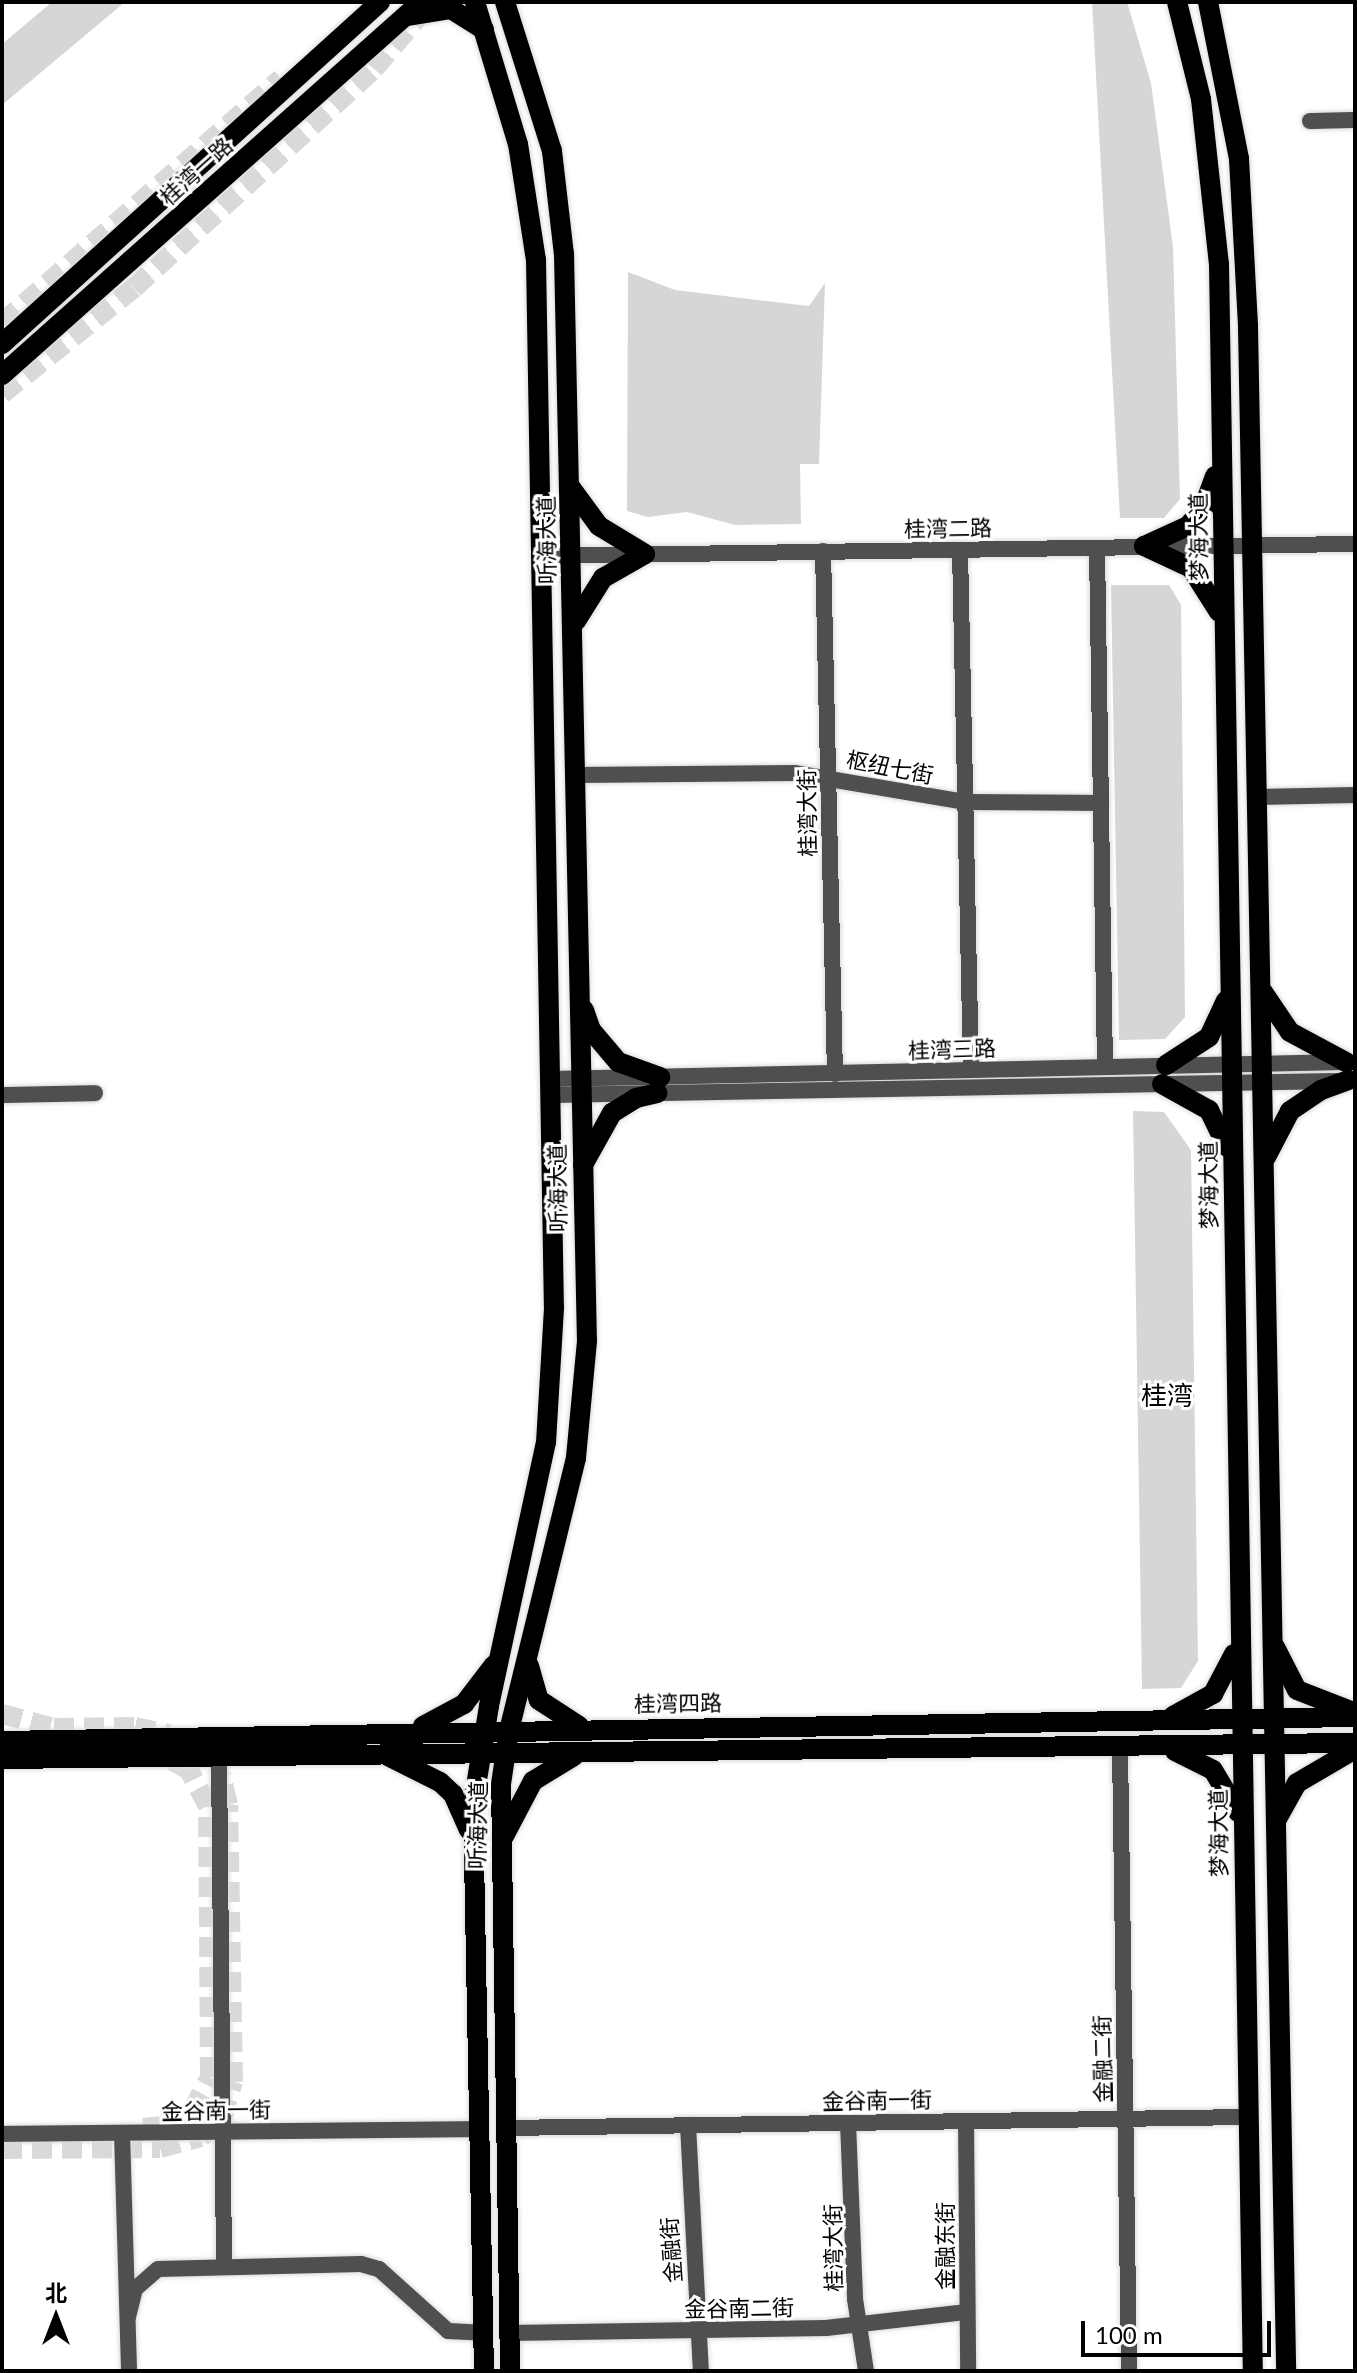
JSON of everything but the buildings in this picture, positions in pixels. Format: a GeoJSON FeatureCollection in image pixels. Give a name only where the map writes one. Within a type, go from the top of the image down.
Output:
{"type":"FeatureCollection","features":[{"type":"Feature","properties":{"kind":"main road","name":"桂湾一路"},"geometry":{"type":"LineString","coordinates":[[2,344],[380,2]]}},
{"type":"Feature","properties":{"kind":"main road","name":"桂湾一路"},"geometry":{"type":"LineString","coordinates":[[2,375],[421,2]]}},
{"type":"Feature","properties":{"kind":"main road","name":"听海大道"},"geometry":{"type":"LineString","coordinates":[[475,2],[514,129],[533,229],[542,556],[553,1383],[536,1499],[480,1752],[472,1846],[484,2371]]}},
{"type":"Feature","properties":{"kind":"main road","name":"听海大道"},"geometry":{"type":"LineString","coordinates":[[505,2],[547,130],[560,201],[581,1001],[580,1172],[587,1302],[583,1421],[504,1752],[500,1847],[510,2371]]}},
{"type":"Feature","properties":{"kind":"main road"},"geometry":{"type":"LineString","coordinates":[[513,2],[516,32]]}},
{"type":"Feature","properties":{"kind":"main road","name":"梦海大道"},"geometry":{"type":"LineString","coordinates":[[1177,2],[1201,99],[1215,205],[1253,2371]]}},
{"type":"Feature","properties":{"kind":"main road"},"geometry":{"type":"LineString","coordinates":[[1208,2],[1231,106],[1243,209],[1286,2371]]}},
{"type":"Feature","properties":{"kind":"main road"},"geometry":{"type":"LineString","coordinates":[[404,18],[451,9],[485,31]]}},
{"type":"Feature","properties":{"kind":"main road"},"geometry":{"type":"LineString","coordinates":[[1144,546],[1178,533],[1195,519],[1212,489],[1221,456]]}},
{"type":"Feature","properties":{"kind":"main road"},"geometry":{"type":"LineString","coordinates":[[569,484],[599,526],[645,554]]}},
{"type":"Feature","properties":{"kind":"main road"},"geometry":{"type":"LineString","coordinates":[[1144,546],[1180,560],[1199,576],[1211,593],[1223,630]]}},
{"type":"Feature","properties":{"kind":"main road"},"geometry":{"type":"LineString","coordinates":[[573,637],[590,592],[619,566],[645,554]]}},
{"type":"Feature","properties":{"kind":"main road"},"geometry":{"type":"LineString","coordinates":[[1260,981],[1267,1003],[1290,1032],[1351,1071],[1290,1111],[1263,1168]]}},
{"type":"Feature","properties":{"kind":"main road"},"geometry":{"type":"LineString","coordinates":[[1230,982],[1209,1037],[1164,1074],[1209,1110],[1225,1138],[1232,1168]]}},
{"type":"Feature","properties":{"kind":"main road"},"geometry":{"type":"LineString","coordinates":[[580,1172],[612,1113],[658,1085],[618,1062],[591,1030],[581,1001]]}},
{"type":"Feature","properties":{"kind":"main road"},"geometry":{"type":"LineString","coordinates":[[1269,1627],[1279,1661],[1297,1690],[1355,1715]]}},
{"type":"Feature","properties":{"kind":"main road"},"geometry":{"type":"LineString","coordinates":[[1160,1721],[1213,1694],[1239,1638]]}},
{"type":"Feature","properties":{"kind":"main road"},"geometry":{"type":"LineString","coordinates":[[414,1730],[464,1704],[500,1655]]}},
{"type":"Feature","properties":{"kind":"main road"},"geometry":{"type":"LineString","coordinates":[[527,1657],[539,1700],[553,1714],[586,1728]]}},
{"type":"Feature","properties":{"kind":"main road","name":"桂湾四路"},"geometry":{"type":"LineString","coordinates":[[2,1762],[29,1750],[414,1730],[1240,1720],[1355,1715]]}},
{"type":"Feature","properties":{"kind":"main road"},"geometry":{"type":"LineString","coordinates":[[2,1731],[29,1750]]}},
{"type":"Feature","properties":{"kind":"main road","name":"桂湾四路"},"geometry":{"type":"LineString","coordinates":[[2,1741],[29,1750],[219,1755],[377,1751],[1272,1745],[1348,1749]]}},
{"type":"Feature","properties":{"kind":"main road"},"geometry":{"type":"LineString","coordinates":[[1160,1746],[1200,1761],[1217,1775],[1242,1827]]}},
{"type":"Feature","properties":{"kind":"main road"},"geometry":{"type":"LineString","coordinates":[[1274,1827],[1297,1783],[1348,1749]]}},
{"type":"Feature","properties":{"kind":"main road"},"geometry":{"type":"LineString","coordinates":[[377,1751],[423,1771],[453,1794],[472,1846]]}},
{"type":"Feature","properties":{"kind":"main road"},"geometry":{"type":"LineString","coordinates":[[500,1847],[517,1803],[533,1781],[545,1769],[586,1751]]}},
{"type":"Feature","properties":{"kind":"street"},"geometry":{"type":"LineString","coordinates":[[1310,121],[1355,120]]}},
{"type":"Feature","properties":{"kind":"street","name":"桂湾二路"},"geometry":{"type":"LineString","coordinates":[[542,556],[1355,544]]}},
{"type":"Feature","properties":{"kind":"street"},"geometry":{"type":"LineString","coordinates":[[1097,548],[1105,1067]]}},
{"type":"Feature","properties":{"kind":"street"},"geometry":{"type":"LineString","coordinates":[[960,550],[971,1070]]}},
{"type":"Feature","properties":{"kind":"street","name":"桂湾大街"},"geometry":{"type":"LineString","coordinates":[[823,551],[835,1074]]}},
{"type":"Feature","properties":{"kind":"street","name":"枢纽七街"},"geometry":{"type":"LineString","coordinates":[[576,775],[766,772],[828,777],[965,802],[1101,803]]}},
{"type":"Feature","properties":{"kind":"street"},"geometry":{"type":"LineString","coordinates":[[1256,797],[1355,795]]}},
{"type":"Feature","properties":{"kind":"street","name":"桂湾三路"},"geometry":{"type":"LineString","coordinates":[[658,1085],[835,1074],[1105,1067],[1164,1074]]}},
{"type":"Feature","properties":{"kind":"street","name":"桂湾三路"},"geometry":{"type":"LineString","coordinates":[[551,1087],[1351,1071]]}},
{"type":"Feature","properties":{"kind":"street"},"geometry":{"type":"LineString","coordinates":[[2,1095],[95,1093]]}},
{"type":"Feature","properties":{"kind":"street","name":"金融二街"},"geometry":{"type":"LineString","coordinates":[[1120,1747],[1129,2371]]}},
{"type":"Feature","properties":{"kind":"street"},"geometry":{"type":"LineString","coordinates":[[219,1755],[224,2266]]}},
{"type":"Feature","properties":{"kind":"street","name":"金谷南一街"},"geometry":{"type":"LineString","coordinates":[[506,2128],[1247,2117]]}},
{"type":"Feature","properties":{"kind":"street","name":"金融东街"},"geometry":{"type":"LineString","coordinates":[[966,2121],[968,2371]]}},
{"type":"Feature","properties":{"kind":"street","name":"桂湾大街"},"geometry":{"type":"LineString","coordinates":[[848,2123],[860,2326],[866,2371]]}},
{"type":"Feature","properties":{"kind":"street","name":"金融街"},"geometry":{"type":"LineString","coordinates":[[688,2125],[692,2263],[700,2330],[701,2371]]}},
{"type":"Feature","properties":{"kind":"street","name":"金谷南一街"},"geometry":{"type":"LineString","coordinates":[[2,2134],[478,2129]]}},
{"type":"Feature","properties":{"kind":"street"},"geometry":{"type":"LineString","coordinates":[[122,2133],[129,2371]]}},
{"type":"Feature","properties":{"kind":"street"},"geometry":{"type":"LineString","coordinates":[[128,2317],[135,2289],[147,2274],[168,2267],[370,2266],[448,2331],[483,2333]]}},
{"type":"Feature","properties":{"kind":"street","name":"金谷南二街"},"geometry":{"type":"LineString","coordinates":[[510,2333],[860,2326],[967,2312]]}},
{"type":"Feature","properties":{"kind":"shaded area"},"geometry":{"type":"Polygon","coordinates":[[[52,2],[125,2],[2,105],[2,44],[52,2]]]}},
{"type":"Feature","properties":{"kind":"shaded area"},"geometry":{"type":"Polygon","coordinates":[[[1092,2],[1127,2],[1151,83],[1173,247],[1180,499],[1164,518],[1120,518],[1092,2]]]}},
{"type":"Feature","properties":{"kind":"shaded area"},"geometry":{"type":"Polygon","coordinates":[[[628,272],[675,290],[809,306],[825,283],[819,464],[800,464],[801,524],[735,525],[687,512],[648,517],[627,511],[628,272]]]}},
{"type":"Feature","properties":{"kind":"shaded area"},"geometry":{"type":"Polygon","coordinates":[[[1111,585],[1169,585],[1181,605],[1185,1017],[1165,1039],[1119,1040],[1111,585]]]}},
{"type":"Feature","properties":{"kind":"shaded area"},"geometry":{"type":"Polygon","coordinates":[[[1133,1111],[1164,1112],[1191,1150],[1198,1661],[1181,1688],[1142,1689],[1133,1111]]]}},
{"type":"Feature","properties":{"kind":"tunnel"},"geometry":{"type":"LineString","coordinates":[[2,394],[134,288],[312,126],[374,69],[431,2]]}},
{"type":"Feature","properties":{"kind":"tunnel"},"geometry":{"type":"LineString","coordinates":[[2,323],[281,79]]}},
{"type":"Feature","properties":{"kind":"tunnel"},"geometry":{"type":"LineString","coordinates":[[2,1714],[54,1728],[135,1727],[169,1734]]}},
{"type":"Feature","properties":{"kind":"tunnel"},"geometry":{"type":"LineString","coordinates":[[143,2128],[165,2126],[192,2111],[210,2077],[208,1806],[189,1770],[163,1755]]}},
{"type":"Feature","properties":{"kind":"tunnel"},"geometry":{"type":"LineString","coordinates":[[2,2149],[160,2148],[201,2137],[222,2118],[233,2082],[228,1805],[221,1775]]}},
{"type":"Feature","properties":{"kind":"district","name":"桂湾"},"geometry":{"type":"Point","coordinates":[1167,1396]}}]}
